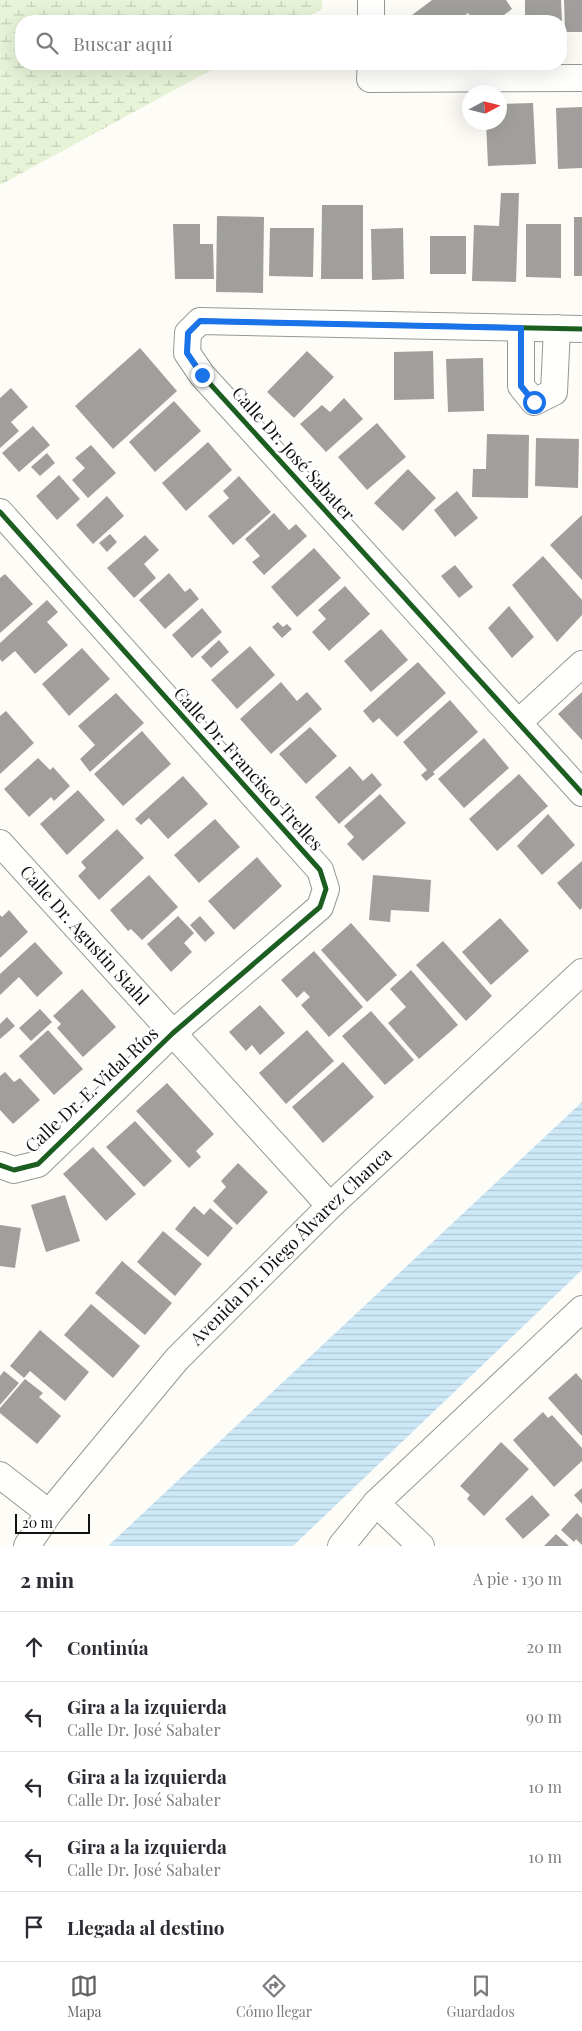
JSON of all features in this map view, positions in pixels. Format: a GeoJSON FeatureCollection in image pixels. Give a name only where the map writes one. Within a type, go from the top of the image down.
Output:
{"type":"FeatureCollection","features":[{"type":"Feature","properties":{"kind":"street"},"geometry":{"type":"LineString","coordinates":[[371,0],[371,15]]}},
{"type":"Feature","properties":{"kind":"street"},"geometry":{"type":"LineString","coordinates":[[371,71],[582,78]]}},
{"type":"Feature","properties":{"kind":"street","name":"Calle Dr. José Sabater"},"geometry":{"type":"LineString","coordinates":[[570,328],[200,321],[188,333],[187,353],[202,375],[582,793]]}},
{"type":"Feature","properties":{"kind":"street"},"geometry":{"type":"LineString","coordinates":[[521,328],[521,386],[534,402],[554,392],[570,328]]}},
{"type":"Feature","properties":{"kind":"street","name":"Calle Dr. Francisco Trelles"},"geometry":{"type":"LineString","coordinates":[[0,512],[320,870],[326,889],[320,907],[173,1033]]}},
{"type":"Feature","properties":{"kind":"street"},"geometry":{"type":"LineString","coordinates":[[519,722],[582,664]]}},
{"type":"Feature","properties":{"kind":"street","name":"Calle Dr. Agustin Stahl"},"geometry":{"type":"LineString","coordinates":[[0,843],[330,1206]]}},
{"type":"Feature","properties":{"kind":"street","name":"Avenida Dr. Diego Álvarez Chanca"},"geometry":{"type":"LineString","coordinates":[[27,1546],[49,1514],[177,1359],[330,1206],[582,972]]}},
{"type":"Feature","properties":{"kind":"street","name":"Calle Dr. E. Vidal Ríos"},"geometry":{"type":"LineString","coordinates":[[0,1165],[14,1170],[38,1164],[173,1033]]}},
{"type":"Feature","properties":{"kind":"street"},"geometry":{"type":"LineString","coordinates":[[341,1546],[376,1503],[582,1309]]}},
{"type":"Feature","properties":{"kind":"street"},"geometry":{"type":"LineString","coordinates":[[0,1475],[49,1514]]}},
{"type":"Feature","properties":{"kind":"street"},"geometry":{"type":"LineString","coordinates":[[376,1503],[421,1546]]}},
{"type":"Feature","properties":{"kind":"green space"},"geometry":{"type":"Polygon","coordinates":[[[0,0],[322,0],[322,9],[311,15],[15,15],[15,70],[211,70],[0,185],[0,0]]]}},
{"type":"Feature","properties":{"kind":"water"},"geometry":{"type":"Polygon","coordinates":[[[582,1102],[582,1270],[293,1546],[108,1546],[582,1102]]]}},
{"type":"Feature","properties":{"kind":"building"},"geometry":{"type":"Polygon","coordinates":[[[432,0],[506,0],[512,9],[504,15],[470,15],[468,13],[466,15],[412,15],[432,0]]]}},
{"type":"Feature","properties":{"kind":"building"},"geometry":{"type":"Polygon","coordinates":[[[525,0],[561,0],[562,15],[525,15],[525,0]]]}},
{"type":"Feature","properties":{"kind":"building"},"geometry":{"type":"Polygon","coordinates":[[[564,0],[582,0],[582,32],[567,32],[567,15],[564,15],[564,0]]]}},
{"type":"Feature","properties":{"kind":"building"},"geometry":{"type":"Polygon","coordinates":[[[533,103],[536,164],[488,166],[486,130],[507,130],[507,104],[533,103]]]}},
{"type":"Feature","properties":{"kind":"building"},"geometry":{"type":"Polygon","coordinates":[[[582,107],[582,168],[558,169],[556,108],[582,107]]]}},
{"type":"Feature","properties":{"kind":"building"},"geometry":{"type":"Polygon","coordinates":[[[501,193],[519,193],[516,282],[472,281],[474,225],[499,226],[501,193]]]}},
{"type":"Feature","properties":{"kind":"building"},"geometry":{"type":"Polygon","coordinates":[[[322,205],[363,205],[363,279],[321,279],[322,205]]]}},
{"type":"Feature","properties":{"kind":"building"},"geometry":{"type":"Polygon","coordinates":[[[217,216],[264,217],[263,293],[216,292],[217,216]]]}},
{"type":"Feature","properties":{"kind":"building"},"geometry":{"type":"Polygon","coordinates":[[[574,217],[582,217],[582,276],[574,276],[574,217]]]}},
{"type":"Feature","properties":{"kind":"building"},"geometry":{"type":"Polygon","coordinates":[[[173,224],[200,224],[200,244],[213,244],[214,279],[175,279],[173,224]]]}},
{"type":"Feature","properties":{"kind":"building"},"geometry":{"type":"Polygon","coordinates":[[[526,224],[561,224],[561,278],[526,277],[526,224]]]}},
{"type":"Feature","properties":{"kind":"building"},"geometry":{"type":"Polygon","coordinates":[[[270,228],[314,228],[313,277],[269,276],[270,228]]]}},
{"type":"Feature","properties":{"kind":"building"},"geometry":{"type":"Polygon","coordinates":[[[403,228],[404,279],[372,280],[371,229],[403,228]]]}},
{"type":"Feature","properties":{"kind":"building"},"geometry":{"type":"Polygon","coordinates":[[[430,236],[466,236],[466,274],[430,274],[430,236]]]}},
{"type":"Feature","properties":{"kind":"building"},"geometry":{"type":"Polygon","coordinates":[[[140,348],[177,391],[113,449],[75,406],[140,348]]]}},
{"type":"Feature","properties":{"kind":"building"},"geometry":{"type":"Polygon","coordinates":[[[307,351],[334,377],[294,418],[267,392],[307,351]]]}},
{"type":"Feature","properties":{"kind":"building"},"geometry":{"type":"Polygon","coordinates":[[[433,351],[434,399],[394,400],[394,352],[433,351]]]}},
{"type":"Feature","properties":{"kind":"building"},"geometry":{"type":"Polygon","coordinates":[[[483,358],[484,411],[448,412],[446,359],[483,358]]]}},
{"type":"Feature","properties":{"kind":"building"},"geometry":{"type":"Polygon","coordinates":[[[11,388],[28,407],[11,422],[19,431],[0,448],[0,398],[11,388]]]}},
{"type":"Feature","properties":{"kind":"building"},"geometry":{"type":"Polygon","coordinates":[[[344,398],[363,419],[326,452],[300,424],[322,405],[330,412],[344,398]]]}},
{"type":"Feature","properties":{"kind":"building"},"geometry":{"type":"Polygon","coordinates":[[[174,401],[201,431],[155,472],[129,442],[174,401]]]}},
{"type":"Feature","properties":{"kind":"building"},"geometry":{"type":"Polygon","coordinates":[[[377,423],[406,457],[367,490],[338,457],[377,423]]]}},
{"type":"Feature","properties":{"kind":"building"},"geometry":{"type":"Polygon","coordinates":[[[33,426],[50,445],[19,472],[2,453],[33,426]]]}},
{"type":"Feature","properties":{"kind":"building"},"geometry":{"type":"Polygon","coordinates":[[[487,434],[529,435],[528,498],[472,497],[473,469],[486,469],[487,434]]]}},
{"type":"Feature","properties":{"kind":"building"},"geometry":{"type":"Polygon","coordinates":[[[536,438],[579,439],[578,488],[535,486],[536,438]]]}},
{"type":"Feature","properties":{"kind":"building"},"geometry":{"type":"Polygon","coordinates":[[[208,442],[232,470],[186,511],[162,483],[208,442]]]}},
{"type":"Feature","properties":{"kind":"building"},"geometry":{"type":"Polygon","coordinates":[[[91,445],[116,473],[88,498],[72,480],[85,468],[75,458],[91,445]]]}},
{"type":"Feature","properties":{"kind":"building"},"geometry":{"type":"Polygon","coordinates":[[[47,453],[55,463],[40,476],[31,467],[47,453]]]}},
{"type":"Feature","properties":{"kind":"building"},"geometry":{"type":"Polygon","coordinates":[[[408,469],[436,498],[403,531],[374,503],[408,469]]]}},
{"type":"Feature","properties":{"kind":"building"},"geometry":{"type":"Polygon","coordinates":[[[59,475],[80,499],[57,520],[36,496],[59,475]]]}},
{"type":"Feature","properties":{"kind":"building"},"geometry":{"type":"Polygon","coordinates":[[[239,476],[271,512],[233,545],[208,516],[229,498],[223,491],[239,476]]]}},
{"type":"Feature","properties":{"kind":"building"},"geometry":{"type":"Polygon","coordinates":[[[457,491],[478,518],[455,537],[434,510],[457,491]]]}},
{"type":"Feature","properties":{"kind":"building"},"geometry":{"type":"Polygon","coordinates":[[[107,496],[124,516],[93,544],[76,525],[107,496]]]}},
{"type":"Feature","properties":{"kind":"building"},"geometry":{"type":"Polygon","coordinates":[[[274,513],[289,530],[296,524],[307,536],[264,575],[252,562],[260,556],[245,539],[274,513]]]}},
{"type":"Feature","properties":{"kind":"building"},"geometry":{"type":"Polygon","coordinates":[[[582,515],[582,580],[550,545],[582,515]]]}},
{"type":"Feature","properties":{"kind":"building"},"geometry":{"type":"Polygon","coordinates":[[[110,534],[117,542],[107,552],[99,543],[110,534]]]}},
{"type":"Feature","properties":{"kind":"building"},"geometry":{"type":"Polygon","coordinates":[[[145,535],[159,550],[144,564],[156,578],[134,598],[107,568],[145,535]]]}},
{"type":"Feature","properties":{"kind":"building"},"geometry":{"type":"Polygon","coordinates":[[[314,548],[341,578],[297,617],[271,587],[314,548]]]}},
{"type":"Feature","properties":{"kind":"building"},"geometry":{"type":"Polygon","coordinates":[[[543,556],[582,600],[582,615],[557,642],[512,585],[543,556]]]}},
{"type":"Feature","properties":{"kind":"building"},"geometry":{"type":"Polygon","coordinates":[[[455,565],[473,587],[459,598],[441,576],[455,565]]]}},
{"type":"Feature","properties":{"kind":"building"},"geometry":{"type":"Polygon","coordinates":[[[169,573],[185,592],[190,588],[199,599],[165,629],[139,600],[169,573]]]}},
{"type":"Feature","properties":{"kind":"building"},"geometry":{"type":"Polygon","coordinates":[[[5,574],[33,604],[0,633],[0,578],[5,574]]]}},
{"type":"Feature","properties":{"kind":"building"},"geometry":{"type":"Polygon","coordinates":[[[345,586],[370,614],[329,651],[312,632],[326,619],[318,610],[345,586]]]}},
{"type":"Feature","properties":{"kind":"building"},"geometry":{"type":"Polygon","coordinates":[[[47,600],[58,612],[47,622],[68,645],[35,674],[15,651],[2,662],[0,659],[0,643],[47,600]]]}},
{"type":"Feature","properties":{"kind":"building"},"geometry":{"type":"Polygon","coordinates":[[[509,606],[534,637],[512,658],[488,628],[509,606]]]}},
{"type":"Feature","properties":{"kind":"building"},"geometry":{"type":"Polygon","coordinates":[[[202,608],[222,632],[192,658],[172,635],[202,608]]]}},
{"type":"Feature","properties":{"kind":"building"},"geometry":{"type":"Polygon","coordinates":[[[278,622],[283,627],[287,624],[292,629],[282,638],[272,627],[278,622]]]}},
{"type":"Feature","properties":{"kind":"building"},"geometry":{"type":"Polygon","coordinates":[[[381,629],[408,660],[371,692],[344,661],[381,629]]]}},
{"type":"Feature","properties":{"kind":"building"},"geometry":{"type":"Polygon","coordinates":[[[219,640],[229,652],[211,668],[201,657],[219,640]]]}},
{"type":"Feature","properties":{"kind":"building"},"geometry":{"type":"Polygon","coordinates":[[[250,646],[275,675],[237,709],[211,680],[250,646]]]}},
{"type":"Feature","properties":{"kind":"building"},"geometry":{"type":"Polygon","coordinates":[[[82,648],[110,679],[69,716],[42,684],[82,648]]]}},
{"type":"Feature","properties":{"kind":"building"},"geometry":{"type":"Polygon","coordinates":[[[418,662],[446,693],[397,737],[379,718],[373,723],[363,711],[418,662]]]}},
{"type":"Feature","properties":{"kind":"building"},"geometry":{"type":"Polygon","coordinates":[[[281,682],[297,701],[307,692],[322,709],[271,754],[240,719],[281,682]]]}},
{"type":"Feature","properties":{"kind":"building"},"geometry":{"type":"Polygon","coordinates":[[[582,692],[582,740],[558,714],[582,692]]]}},
{"type":"Feature","properties":{"kind":"building"},"geometry":{"type":"Polygon","coordinates":[[[116,693],[144,723],[90,772],[80,759],[95,745],[78,726],[116,693]]]}},
{"type":"Feature","properties":{"kind":"building"},"geometry":{"type":"Polygon","coordinates":[[[450,700],[478,732],[433,772],[435,774],[426,781],[421,775],[427,770],[403,742],[450,700]]]}},
{"type":"Feature","properties":{"kind":"building"},"geometry":{"type":"Polygon","coordinates":[[[6,711],[34,743],[0,774],[0,716],[6,711]]]}},
{"type":"Feature","properties":{"kind":"building"},"geometry":{"type":"Polygon","coordinates":[[[310,727],[337,756],[306,784],[279,754],[310,727]]]}},
{"type":"Feature","properties":{"kind":"building"},"geometry":{"type":"Polygon","coordinates":[[[142,731],[171,764],[123,806],[94,774],[142,731]]]}},
{"type":"Feature","properties":{"kind":"building"},"geometry":{"type":"Polygon","coordinates":[[[484,738],[509,768],[464,808],[438,779],[484,738]]]}},
{"type":"Feature","properties":{"kind":"building"},"geometry":{"type":"Polygon","coordinates":[[[38,758],[50,770],[53,767],[70,786],[54,801],[51,797],[29,817],[4,789],[38,758]]]}},
{"type":"Feature","properties":{"kind":"building"},"geometry":{"type":"Polygon","coordinates":[[[350,766],[363,781],[372,773],[382,785],[339,824],[315,797],[350,766]]]}},
{"type":"Feature","properties":{"kind":"building"},"geometry":{"type":"Polygon","coordinates":[[[519,774],[548,806],[497,851],[469,819],[519,774]]]}},
{"type":"Feature","properties":{"kind":"building"},"geometry":{"type":"Polygon","coordinates":[[[183,776],[208,804],[168,839],[149,818],[141,825],[135,819],[183,776]]]}},
{"type":"Feature","properties":{"kind":"building"},"geometry":{"type":"Polygon","coordinates":[[[78,790],[105,820],[67,855],[40,824],[78,790]]]}},
{"type":"Feature","properties":{"kind":"building"},"geometry":{"type":"Polygon","coordinates":[[[380,794],[406,823],[363,861],[347,844],[354,837],[344,826],[380,794]]]}},
{"type":"Feature","properties":{"kind":"building"},"geometry":{"type":"Polygon","coordinates":[[[548,814],[575,845],[542,875],[517,846],[548,814]]]}},
{"type":"Feature","properties":{"kind":"building"},"geometry":{"type":"Polygon","coordinates":[[[215,819],[240,847],[199,883],[174,855],[215,819]]]}},
{"type":"Feature","properties":{"kind":"building"},"geometry":{"type":"Polygon","coordinates":[[[117,829],[144,858],[99,900],[78,876],[86,868],[81,862],[117,829]]]}},
{"type":"Feature","properties":{"kind":"building"},"geometry":{"type":"Polygon","coordinates":[[[257,857],[282,886],[234,930],[208,901],[257,857]]]}},
{"type":"Feature","properties":{"kind":"building"},"geometry":{"type":"Polygon","coordinates":[[[582,861],[582,908],[580,910],[557,883],[582,861]]]}},
{"type":"Feature","properties":{"kind":"building"},"geometry":{"type":"Polygon","coordinates":[[[149,875],[178,907],[142,940],[131,929],[128,931],[110,910],[149,875]]]}},
{"type":"Feature","properties":{"kind":"building"},"geometry":{"type":"Polygon","coordinates":[[[373,875],[431,880],[429,912],[391,910],[390,922],[369,920],[373,875]]]}},
{"type":"Feature","properties":{"kind":"building"},"geometry":{"type":"Polygon","coordinates":[[[9,910],[28,932],[0,958],[0,915],[2,917],[9,910]]]}},
{"type":"Feature","properties":{"kind":"building"},"geometry":{"type":"Polygon","coordinates":[[[178,916],[194,933],[184,943],[192,952],[171,972],[147,944],[178,916]]]}},
{"type":"Feature","properties":{"kind":"building"},"geometry":{"type":"Polygon","coordinates":[[[200,916],[215,933],[205,942],[190,925],[200,916]]]}},
{"type":"Feature","properties":{"kind":"building"},"geometry":{"type":"Polygon","coordinates":[[[500,918],[529,951],[491,985],[462,952],[500,918]]]}},
{"type":"Feature","properties":{"kind":"building"},"geometry":{"type":"Polygon","coordinates":[[[351,923],[397,975],[367,1002],[321,950],[351,923]]]}},
{"type":"Feature","properties":{"kind":"building"},"geometry":{"type":"Polygon","coordinates":[[[443,941],[492,996],[466,1021],[416,965],[443,941]]]}},
{"type":"Feature","properties":{"kind":"building"},"geometry":{"type":"Polygon","coordinates":[[[35,942],[63,973],[37,997],[19,977],[0,995],[0,974],[35,942]]]}},
{"type":"Feature","properties":{"kind":"building"},"geometry":{"type":"Polygon","coordinates":[[[314,951],[363,1007],[329,1037],[301,1005],[310,997],[304,991],[297,998],[281,980],[314,951]]]}},
{"type":"Feature","properties":{"kind":"building"},"geometry":{"type":"Polygon","coordinates":[[[411,970],[458,1025],[419,1059],[388,1023],[406,1007],[390,989],[411,970]]]}},
{"type":"Feature","properties":{"kind":"building"},"geometry":{"type":"Polygon","coordinates":[[[82,989],[116,1027],[83,1057],[57,1028],[61,1024],[53,1016],[82,989]]]}},
{"type":"Feature","properties":{"kind":"building"},"geometry":{"type":"Polygon","coordinates":[[[260,1005],[285,1033],[260,1055],[252,1045],[246,1051],[229,1032],[260,1005]]]}},
{"type":"Feature","properties":{"kind":"building"},"geometry":{"type":"Polygon","coordinates":[[[40,1009],[52,1022],[31,1041],[19,1028],[40,1009]]]}},
{"type":"Feature","properties":{"kind":"building"},"geometry":{"type":"Polygon","coordinates":[[[371,1011],[414,1060],[385,1085],[342,1036],[371,1011]]]}},
{"type":"Feature","properties":{"kind":"building"},"geometry":{"type":"Polygon","coordinates":[[[7,1017],[15,1026],[0,1039],[0,1024],[7,1017]]]}},
{"type":"Feature","properties":{"kind":"building"},"geometry":{"type":"Polygon","coordinates":[[[48,1030],[83,1069],[54,1095],[19,1056],[48,1030]]]}},
{"type":"Feature","properties":{"kind":"building"},"geometry":{"type":"Polygon","coordinates":[[[307,1030],[334,1061],[286,1104],[259,1073],[307,1030]]]}},
{"type":"Feature","properties":{"kind":"building"},"geometry":{"type":"Polygon","coordinates":[[[343,1062],[374,1097],[323,1143],[292,1107],[343,1062]]]}},
{"type":"Feature","properties":{"kind":"building"},"geometry":{"type":"Polygon","coordinates":[[[5,1072],[14,1082],[20,1078],[40,1100],[13,1124],[0,1110],[0,1076],[5,1072]]]}},
{"type":"Feature","properties":{"kind":"building"},"geometry":{"type":"Polygon","coordinates":[[[167,1083],[214,1134],[196,1151],[201,1157],[189,1168],[136,1111],[167,1083]]]}},
{"type":"Feature","properties":{"kind":"building"},"geometry":{"type":"Polygon","coordinates":[[[135,1121],[172,1161],[144,1187],[106,1147],[135,1121]]]}},
{"type":"Feature","properties":{"kind":"building"},"geometry":{"type":"Polygon","coordinates":[[[93,1147],[136,1194],[106,1221],[63,1174],[93,1147]]]}},
{"type":"Feature","properties":{"kind":"building"},"geometry":{"type":"Polygon","coordinates":[[[238,1163],[268,1192],[237,1225],[213,1201],[226,1187],[221,1181],[238,1163]]]}},
{"type":"Feature","properties":{"kind":"building"},"geometry":{"type":"Polygon","coordinates":[[[65,1195],[80,1241],[46,1252],[31,1205],[65,1195]]]}},
{"type":"Feature","properties":{"kind":"building"},"geometry":{"type":"Polygon","coordinates":[[[194,1206],[204,1215],[210,1208],[233,1228],[208,1257],[175,1229],[194,1206]]]}},
{"type":"Feature","properties":{"kind":"building"},"geometry":{"type":"Polygon","coordinates":[[[0,1225],[21,1228],[15,1268],[0,1266],[0,1225]]]}},
{"type":"Feature","properties":{"kind":"building"},"geometry":{"type":"Polygon","coordinates":[[[163,1231],[202,1264],[175,1296],[137,1262],[163,1231]]]}},
{"type":"Feature","properties":{"kind":"building"},"geometry":{"type":"Polygon","coordinates":[[[122,1261],[172,1303],[145,1335],[95,1293],[122,1261]]]}},
{"type":"Feature","properties":{"kind":"building"},"geometry":{"type":"Polygon","coordinates":[[[91,1304],[140,1346],[113,1378],[64,1335],[91,1304]]]}},
{"type":"Feature","properties":{"kind":"building"},"geometry":{"type":"Polygon","coordinates":[[[40,1330],[89,1372],[65,1401],[30,1371],[24,1378],[10,1366],[40,1330]]]}},
{"type":"Feature","properties":{"kind":"building"},"geometry":{"type":"Polygon","coordinates":[[[4,1371],[19,1383],[0,1405],[0,1376],[4,1371]]]}},
{"type":"Feature","properties":{"kind":"building"},"geometry":{"type":"Polygon","coordinates":[[[576,1373],[582,1380],[582,1436],[548,1398],[576,1373]]]}},
{"type":"Feature","properties":{"kind":"building"},"geometry":{"type":"Polygon","coordinates":[[[25,1379],[43,1393],[39,1397],[61,1416],[37,1444],[0,1413],[0,1408],[25,1379]]]}},
{"type":"Feature","properties":{"kind":"building"},"geometry":{"type":"Polygon","coordinates":[[[543,1412],[548,1418],[552,1415],[582,1448],[582,1461],[554,1487],[513,1440],[543,1412]]]}},
{"type":"Feature","properties":{"kind":"building"},"geometry":{"type":"Polygon","coordinates":[[[501,1442],[529,1469],[484,1516],[467,1499],[470,1495],[460,1486],[501,1442]]]}},
{"type":"Feature","properties":{"kind":"building"},"geometry":{"type":"Polygon","coordinates":[[[582,1488],[582,1504],[574,1495],[582,1488]]]}},
{"type":"Feature","properties":{"kind":"building"},"geometry":{"type":"Polygon","coordinates":[[[532,1495],[550,1515],[523,1539],[505,1519],[532,1495]]]}},
{"type":"Feature","properties":{"kind":"building"},"geometry":{"type":"Polygon","coordinates":[[[577,1513],[582,1518],[582,1545],[576,1539],[574,1542],[561,1530],[577,1513]]]}},
{"type":"Feature","properties":{"kind":"building"},"geometry":{"type":"Polygon","coordinates":[[[556,1534],[569,1546],[544,1546],[556,1534]]]}},
{"type":"Feature","properties":{"kind":"cycle path"},"geometry":{"type":"LineString","coordinates":[[582,329],[200,321],[188,333],[187,353],[202,375],[582,793]]}},
{"type":"Feature","properties":{"kind":"cycle path"},"geometry":{"type":"LineString","coordinates":[[0,512],[320,870],[326,889],[320,907],[173,1033],[38,1164],[14,1170],[0,1165]]}},
{"type":"Feature","properties":{"kind":"route"},"geometry":{"type":"LineString","coordinates":[[202,375],[187,353],[188,333],[200,321],[521,328],[521,386],[534,402]]}}]}
